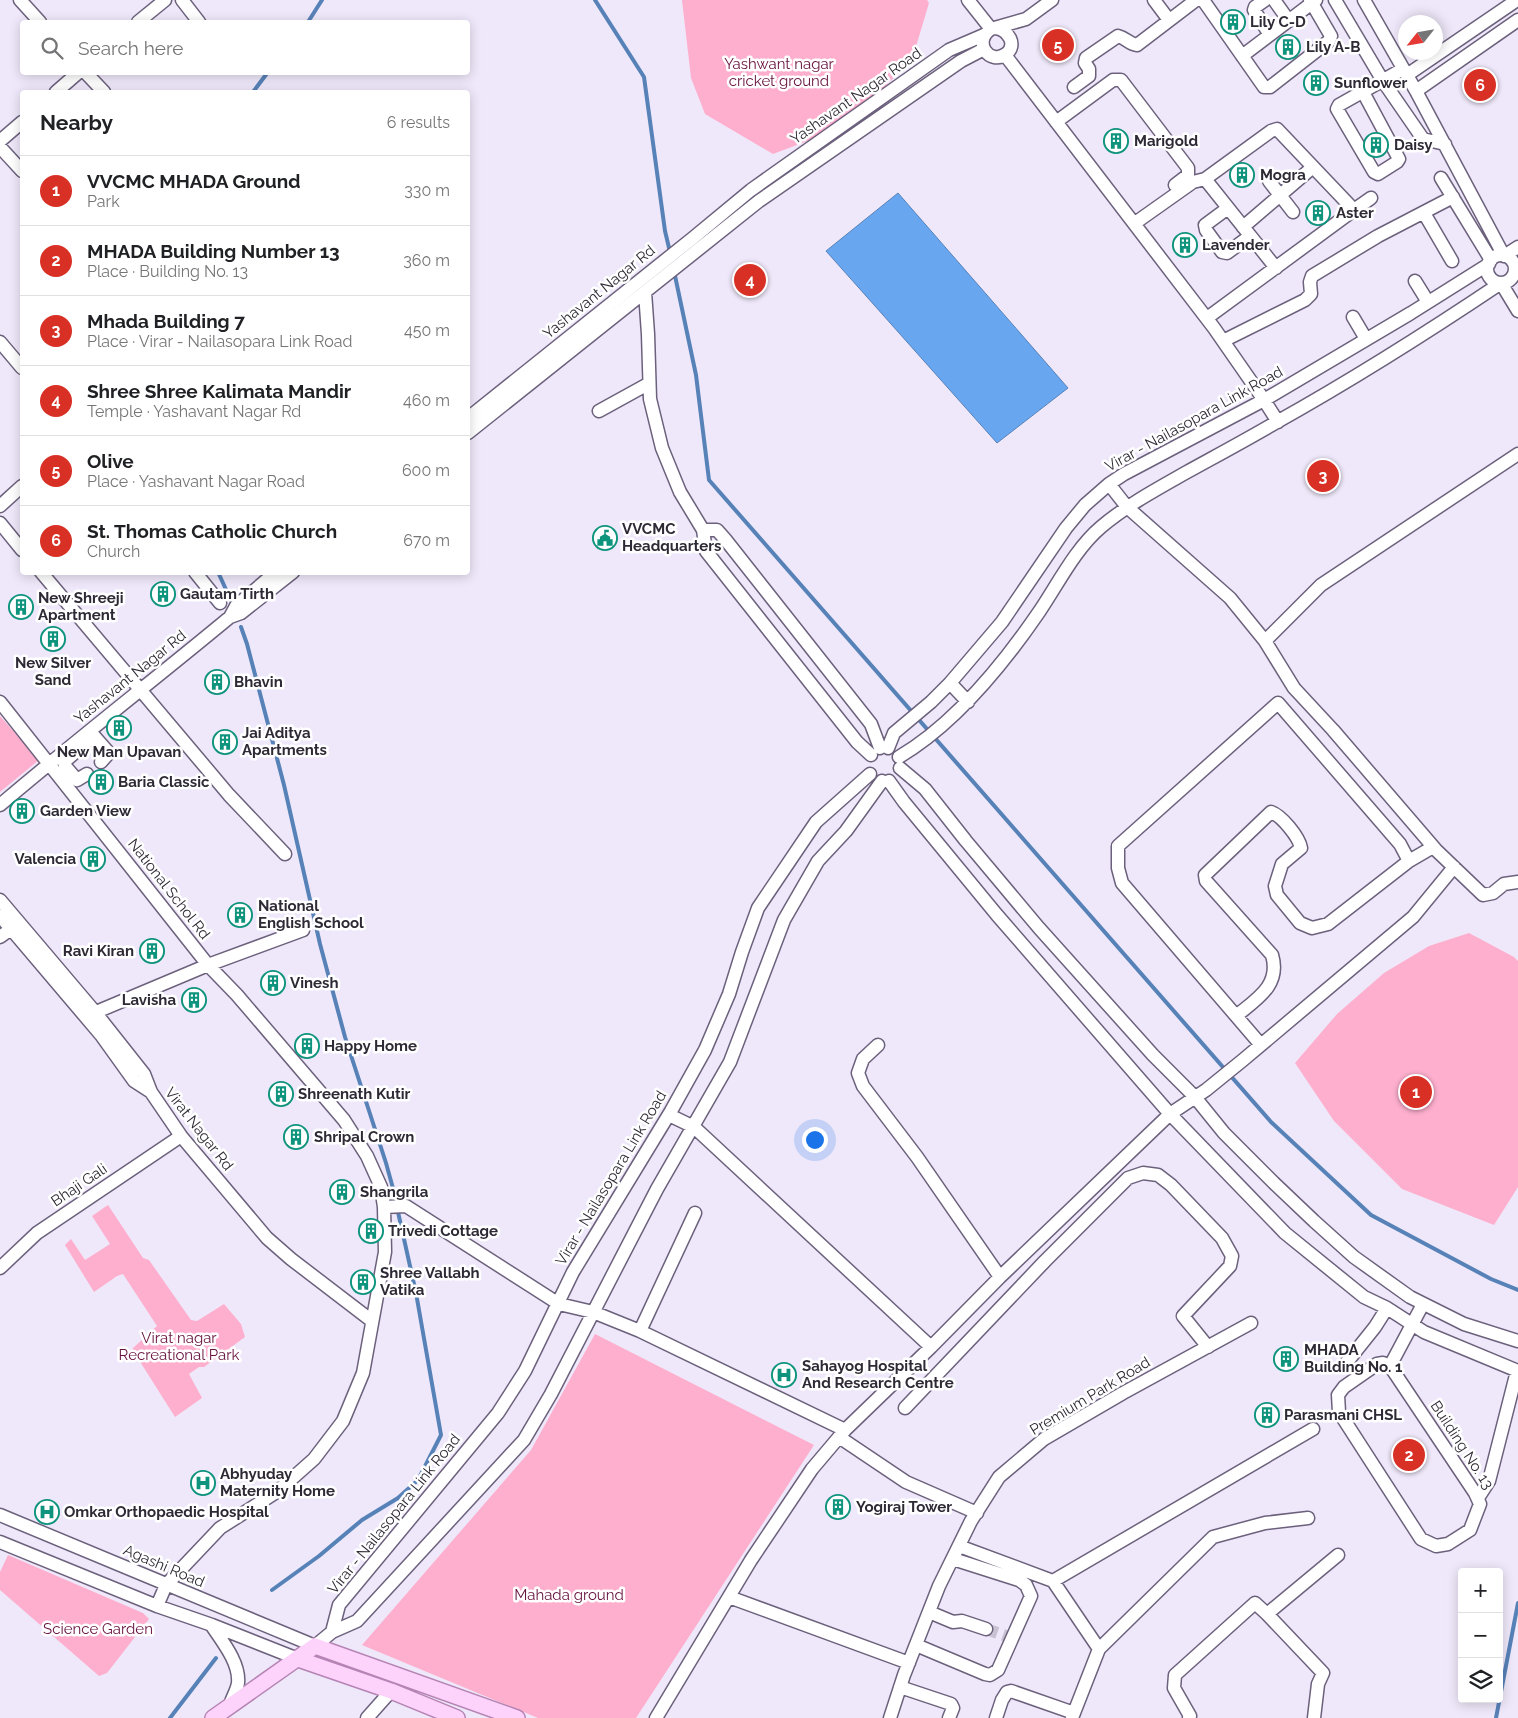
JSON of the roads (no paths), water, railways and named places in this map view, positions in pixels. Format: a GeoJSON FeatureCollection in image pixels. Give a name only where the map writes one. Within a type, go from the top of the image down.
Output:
{"type":"FeatureCollection","features":[{"type":"Feature","properties":{"kind":"main road"},"geometry":{"type":"LineString","coordinates":[[214,1718],[315,1646],[517,1718]]}},
{"type":"Feature","properties":{"kind":"main road"},"geometry":{"type":"LineString","coordinates":[[298,1659],[391,1691],[457,1718]]}},
{"type":"Feature","properties":{"kind":"street"},"geometry":{"type":"LineString","coordinates":[[20,0],[38,20]]}},
{"type":"Feature","properties":{"kind":"street"},"geometry":{"type":"LineString","coordinates":[[140,20],[165,0]]}},
{"type":"Feature","properties":{"kind":"street"},"geometry":{"type":"LineString","coordinates":[[182,0],[197,20]]}},
{"type":"Feature","properties":{"kind":"street"},"geometry":{"type":"LineString","coordinates":[[968,0],[990,31]]}},
{"type":"Feature","properties":{"kind":"street"},"geometry":{"type":"LineString","coordinates":[[1008,51],[1012,43],[1009,34],[1005,31],[990,31],[982,40],[984,49],[991,56],[996,57],[1008,51],[1026,19],[1052,0]]}},
{"type":"Feature","properties":{"kind":"street"},"geometry":{"type":"LineString","coordinates":[[1154,0],[1169,20]]}},
{"type":"Feature","properties":{"kind":"street"},"geometry":{"type":"LineString","coordinates":[[1074,86],[1090,76],[1085,63],[1086,58],[1118,36],[1123,37],[1131,44],[1137,45],[1196,0]]}},
{"type":"Feature","properties":{"kind":"street"},"geometry":{"type":"LineString","coordinates":[[1203,0],[1242,56],[1264,87],[1270,88],[1329,41],[1331,36],[1313,1],[1242,56]]}},
{"type":"Feature","properties":{"kind":"street"},"geometry":{"type":"LineString","coordinates":[[1265,0],[1255,7],[1254,10],[1270,35]]}},
{"type":"Feature","properties":{"kind":"street"},"geometry":{"type":"LineString","coordinates":[[1274,0],[1289,21]]}},
{"type":"Feature","properties":{"kind":"street"},"geometry":{"type":"LineString","coordinates":[[1335,0],[1383,81],[1423,140],[1445,144]]}},
{"type":"Feature","properties":{"kind":"street"},"geometry":{"type":"LineString","coordinates":[[1363,92],[1399,159],[1378,174],[1374,172],[1337,109],[1339,105],[1383,81],[1405,72],[1517,0]]}},
{"type":"Feature","properties":{"kind":"street"},"geometry":{"type":"LineString","coordinates":[[315,1646],[332,1632],[357,1621],[524,1440],[551,1394],[657,1189],[730,1062],[784,920],[818,861],[846,831],[885,781],[895,777],[900,763],[914,748],[950,720],[968,702],[1022,636],[1078,554],[1099,529],[1127,507],[1278,422],[1434,328],[1501,283],[1517,275],[1512,260],[1504,256],[1369,2]]}},
{"type":"Feature","properties":{"kind":"street","name":"Yashavant Nagar Road"},"geometry":{"type":"LineString","coordinates":[[751,190],[949,50],[990,31],[1026,19]]}},
{"type":"Feature","properties":{"kind":"street"},"geometry":{"type":"LineString","coordinates":[[1416,91],[1518,20]]}},
{"type":"Feature","properties":{"kind":"street"},"geometry":{"type":"LineString","coordinates":[[470,431],[687,259],[710,232],[736,219],[759,201],[961,61],[984,49]]}},
{"type":"Feature","properties":{"kind":"street"},"geometry":{"type":"LineString","coordinates":[[1008,51],[1056,122],[1207,318],[1278,422]]}},
{"type":"Feature","properties":{"kind":"street"},"geometry":{"type":"LineString","coordinates":[[58,90],[76,75]]}},
{"type":"Feature","properties":{"kind":"street"},"geometry":{"type":"LineString","coordinates":[[88,75],[102,90]]}},
{"type":"Feature","properties":{"kind":"street"},"geometry":{"type":"LineString","coordinates":[[1056,122],[1113,80],[1121,80],[1188,168],[1188,175],[1132,220]]}},
{"type":"Feature","properties":{"kind":"street"},"geometry":{"type":"LineString","coordinates":[[0,141],[20,124]]}},
{"type":"Feature","properties":{"kind":"street"},"geometry":{"type":"LineString","coordinates":[[1132,220],[1193,182],[1205,179],[1271,131],[1277,129],[1354,210]]}},
{"type":"Feature","properties":{"kind":"street"},"geometry":{"type":"LineString","coordinates":[[0,146],[20,169]]}},
{"type":"Feature","properties":{"kind":"street"},"geometry":{"type":"LineString","coordinates":[[1228,208],[1205,225],[1206,230],[1222,252],[1227,253],[1280,195],[1314,167]]}},
{"type":"Feature","properties":{"kind":"street"},"geometry":{"type":"LineString","coordinates":[[1441,178],[1490,262]]}},
{"type":"Feature","properties":{"kind":"street"},"geometry":{"type":"LineString","coordinates":[[1205,179],[1276,268]]}},
{"type":"Feature","properties":{"kind":"street"},"geometry":{"type":"LineString","coordinates":[[1269,181],[1293,212]]}},
{"type":"Feature","properties":{"kind":"street","name":"Yashavant Nagar Rd"},"geometry":{"type":"LineString","coordinates":[[470,416],[682,246],[710,232],[728,207],[751,190]]}},
{"type":"Feature","properties":{"kind":"street"},"geometry":{"type":"LineString","coordinates":[[1223,342],[1306,300],[1311,294],[1310,282],[1312,276],[1378,236],[1453,197]]}},
{"type":"Feature","properties":{"kind":"street"},"geometry":{"type":"LineString","coordinates":[[1207,318],[1371,198]]}},
{"type":"Feature","properties":{"kind":"street"},"geometry":{"type":"LineString","coordinates":[[1424,213],[1452,261]]}},
{"type":"Feature","properties":{"kind":"street"},"geometry":{"type":"LineString","coordinates":[[1518,247],[1504,256],[1494,257],[1488,268],[1490,277],[1501,283],[1518,312]]}},
{"type":"Feature","properties":{"kind":"street","name":"Virar - Nailasopara Link Road"},"geometry":{"type":"LineString","coordinates":[[880,750],[894,733],[931,702],[950,683],[1002,622],[1066,528],[1085,504],[1109,484],[1124,474],[1264,400],[1428,302],[1490,262]]}},
{"type":"Feature","properties":{"kind":"street"},"geometry":{"type":"LineString","coordinates":[[1415,281],[1428,302]]}},
{"type":"Feature","properties":{"kind":"street"},"geometry":{"type":"LineString","coordinates":[[644,292],[648,334],[648,384],[650,400],[662,448],[680,492],[703,530],[706,551],[857,742],[880,750],[895,752],[900,763],[926,788],[966,841],[1039,928],[1153,1055],[1194,1096],[1224,1133],[1314,1221],[1354,1257],[1410,1297],[1464,1324],[1518,1341]]}},
{"type":"Feature","properties":{"kind":"street"},"geometry":{"type":"LineString","coordinates":[[1353,317],[1366,339]]}},
{"type":"Feature","properties":{"kind":"street"},"geometry":{"type":"LineString","coordinates":[[0,342],[20,366]]}},
{"type":"Feature","properties":{"kind":"street"},"geometry":{"type":"LineString","coordinates":[[599,411],[648,384]]}},
{"type":"Feature","properties":{"kind":"street"},"geometry":{"type":"LineString","coordinates":[[1264,641],[1321,585],[1518,454]]}},
{"type":"Feature","properties":{"kind":"street"},"geometry":{"type":"LineString","coordinates":[[1109,484],[1127,507],[1230,598],[1264,641],[1294,688],[1433,847],[1483,895],[1493,893],[1504,884],[1518,882]]}},
{"type":"Feature","properties":{"kind":"street"},"geometry":{"type":"LineString","coordinates":[[0,506],[20,488]]}},
{"type":"Feature","properties":{"kind":"street"},"geometry":{"type":"LineString","coordinates":[[0,523],[20,548]]}},
{"type":"Feature","properties":{"kind":"street"},"geometry":{"type":"LineString","coordinates":[[703,530],[717,530],[871,724],[880,750]]}},
{"type":"Feature","properties":{"kind":"street"},"geometry":{"type":"LineString","coordinates":[[43,575],[229,795],[284,854]]}},
{"type":"Feature","properties":{"kind":"street"},"geometry":{"type":"LineString","coordinates":[[197,575],[220,603]]}},
{"type":"Feature","properties":{"kind":"street","name":"Yashavant Nagar Rd"},"geometry":{"type":"LineString","coordinates":[[0,805],[230,617],[236,606],[272,575]]}},
{"type":"Feature","properties":{"kind":"street"},"geometry":{"type":"LineString","coordinates":[[230,617],[241,613],[289,575]]}},
{"type":"Feature","properties":{"kind":"street"},"geometry":{"type":"LineString","coordinates":[[950,683],[968,702]]}},
{"type":"Feature","properties":{"kind":"street"},"geometry":{"type":"LineString","coordinates":[[1261,1045],[1122,883],[1118,868],[1118,846],[1294,688]]}},
{"type":"Feature","properties":{"kind":"street"},"geometry":{"type":"LineString","coordinates":[[0,702],[77,780],[88,774]]}},
{"type":"Feature","properties":{"kind":"street"},"geometry":{"type":"LineString","coordinates":[[1278,703],[1400,844],[1409,861]]}},
{"type":"Feature","properties":{"kind":"street"},"geometry":{"type":"LineString","coordinates":[[57,760],[94,736],[109,753],[101,762]]}},
{"type":"Feature","properties":{"kind":"street"},"geometry":{"type":"LineString","coordinates":[[880,750],[868,758],[867,766],[870,774],[875,779],[885,781],[904,802],[997,915],[1170,1114],[1285,1233],[1364,1297],[1387,1308],[1424,1332],[1518,1372],[1489,1481],[1478,1498]]}},
{"type":"Feature","properties":{"kind":"street","name":"National Schol Rd"},"geometry":{"type":"LineString","coordinates":[[57,760],[208,965],[237,995],[344,1120],[367,1156],[381,1187],[387,1207],[385,1252],[363,1373],[343,1421],[314,1460],[278,1491],[220,1528],[166,1585],[156,1606]]}},
{"type":"Feature","properties":{"kind":"street","name":"Virar - Nailasopara Link Road"},"geometry":{"type":"LineString","coordinates":[[332,1632],[339,1605],[498,1413],[525,1371],[573,1272],[669,1115],[705,1050],[729,994],[758,908],[816,822],[870,774]]}},
{"type":"Feature","properties":{"kind":"street"},"geometry":{"type":"LineString","coordinates":[[1236,1016],[1269,987],[1275,965],[1272,955],[1206,881],[1205,875],[1271,812],[1278,815],[1300,841],[1300,848],[1282,864],[1275,886],[1277,895],[1300,923],[1312,928],[1328,924],[1409,861],[1433,847]]}},
{"type":"Feature","properties":{"kind":"street"},"geometry":{"type":"LineString","coordinates":[[656,1718],[751,1560],[812,1469],[842,1433],[1000,1277],[1170,1114],[1194,1096],[1206,1090],[1413,917],[1454,867]]}},
{"type":"Feature","properties":{"kind":"street"},"geometry":{"type":"LineString","coordinates":[[0,900],[90,1015]]}},
{"type":"Feature","properties":{"kind":"street"},"geometry":{"type":"LineString","coordinates":[[0,916],[90,1015]]}},
{"type":"Feature","properties":{"kind":"street"},"geometry":{"type":"LineString","coordinates":[[0,937],[11,929]]}},
{"type":"Feature","properties":{"kind":"street"},"geometry":{"type":"LineString","coordinates":[[90,1015],[208,965],[303,930]]}},
{"type":"Feature","properties":{"kind":"street","name":"Virat Nagar Rd"},"geometry":{"type":"LineString","coordinates":[[90,1015],[144,1074],[151,1092],[181,1136],[267,1238],[291,1259],[372,1321]]}},
{"type":"Feature","properties":{"kind":"street"},"geometry":{"type":"LineString","coordinates":[[878,1045],[864,1059],[858,1073],[863,1086],[917,1157],[1000,1277]]}},
{"type":"Feature","properties":{"kind":"street"},"geometry":{"type":"LineString","coordinates":[[669,1115],[694,1127],[931,1347]]}},
{"type":"Feature","properties":{"kind":"street","name":"Bhaji Gali"},"geometry":{"type":"LineString","coordinates":[[0,1268],[37,1233],[181,1136]]}},
{"type":"Feature","properties":{"kind":"street"},"geometry":{"type":"LineString","coordinates":[[905,1408],[1045,1261],[1128,1178],[1143,1173],[1158,1175],[1171,1185],[1222,1238],[1232,1256],[1230,1266],[1183,1316],[1208,1347]]}},
{"type":"Feature","properties":{"kind":"street"},"geometry":{"type":"LineString","coordinates":[[387,1207],[406,1206],[559,1304],[593,1312],[640,1331],[842,1433],[906,1482],[976,1513]]}},
{"type":"Feature","properties":{"kind":"street"},"geometry":{"type":"LineString","coordinates":[[640,1331],[695,1214]]}},
{"type":"Feature","properties":{"kind":"street"},"geometry":{"type":"LineString","coordinates":[[1390,1366],[1423,1304]]}},
{"type":"Feature","properties":{"kind":"street"},"geometry":{"type":"LineString","coordinates":[[1347,1362],[1375,1327],[1387,1308]]}},
{"type":"Feature","properties":{"kind":"street","name":"Premium Park Road"},"geometry":{"type":"LineString","coordinates":[[890,1718],[909,1663],[919,1647],[939,1586],[955,1559],[959,1546],[976,1513],[999,1478],[1044,1439],[1123,1393],[1251,1323]]}},
{"type":"Feature","properties":{"kind":"street","name":"Building No. 13"},"geometry":{"type":"LineString","coordinates":[[1383,1363],[1390,1366],[1478,1498],[1480,1504],[1470,1530],[1448,1544],[1436,1546],[1421,1539],[1339,1412],[1338,1395],[1344,1386],[1377,1364],[1383,1363]]}},
{"type":"Feature","properties":{"kind":"street"},"geometry":{"type":"LineString","coordinates":[[1053,1581],[1313,1429]]}},
{"type":"Feature","properties":{"kind":"street","name":"Agashi Road"},"geometry":{"type":"LineString","coordinates":[[0,1515],[315,1646]]}},
{"type":"Feature","properties":{"kind":"street"},"geometry":{"type":"LineString","coordinates":[[1074,1712],[1098,1649],[1213,1537],[1264,1523],[1308,1518]]}},
{"type":"Feature","properties":{"kind":"street"},"geometry":{"type":"LineString","coordinates":[[0,1542],[156,1606],[212,1625],[298,1659]]}},
{"type":"Feature","properties":{"kind":"street"},"geometry":{"type":"LineString","coordinates":[[959,1546],[1053,1581],[1098,1649]]}},
{"type":"Feature","properties":{"kind":"street"},"geometry":{"type":"LineString","coordinates":[[1267,1614],[1338,1555]]}},
{"type":"Feature","properties":{"kind":"street"},"geometry":{"type":"LineString","coordinates":[[919,1647],[990,1675],[998,1670],[1031,1596],[1026,1585],[1019,1580],[955,1559]]}},
{"type":"Feature","properties":{"kind":"street"},"geometry":{"type":"LineString","coordinates":[[729,1597],[909,1663]]}},
{"type":"Feature","properties":{"kind":"street"},"geometry":{"type":"LineString","coordinates":[[1189,1718],[1190,1716],[1183,1701],[1174,1688],[1175,1676],[1255,1603],[1323,1673],[1318,1684],[1314,1718]]}},
{"type":"Feature","properties":{"kind":"street"},"geometry":{"type":"LineString","coordinates":[[931,1613],[953,1622],[962,1621],[986,1629]]}},
{"type":"Feature","properties":{"kind":"street"},"geometry":{"type":"LineString","coordinates":[[212,1625],[230,1652],[236,1669],[238,1682],[230,1705]]}},
{"type":"Feature","properties":{"kind":"street"},"geometry":{"type":"LineString","coordinates":[[1016,1685],[1074,1712]]}},
{"type":"Feature","properties":{"kind":"street"},"geometry":{"type":"LineString","coordinates":[[900,1687],[951,1704],[953,1708],[950,1718]]}},
{"type":"Feature","properties":{"kind":"street"},"geometry":{"type":"LineString","coordinates":[[367,1718],[391,1691]]}},
{"type":"Feature","properties":{"kind":"street"},"geometry":{"type":"LineString","coordinates":[[996,1718],[1002,1700],[1007,1692],[1011,1691],[1074,1712]]}},
{"type":"Feature","properties":{"kind":"water"},"geometry":{"type":"Polygon","coordinates":[[[898,193],[1068,388],[997,443],[826,251],[898,193]]]}},
{"type":"Feature","properties":{"kind":"waterway"},"geometry":{"type":"LineString","coordinates":[[309,20],[322,0]]}},
{"type":"Feature","properties":{"kind":"waterway"},"geometry":{"type":"LineString","coordinates":[[595,0],[644,77],[665,231],[670,252]]}},
{"type":"Feature","properties":{"kind":"waterway"},"geometry":{"type":"LineString","coordinates":[[254,90],[266,75]]}},
{"type":"Feature","properties":{"kind":"waterway"},"geometry":{"type":"LineString","coordinates":[[674,271],[696,375],[709,480],[1271,1122],[1371,1215],[1491,1279],[1518,1290]]}},
{"type":"Feature","properties":{"kind":"waterway"},"geometry":{"type":"LineString","coordinates":[[219,575],[233,605]]}},
{"type":"Feature","properties":{"kind":"waterway"},"geometry":{"type":"LineString","coordinates":[[241,627],[284,785],[320,944],[345,1037],[394,1192]]}},
{"type":"Feature","properties":{"kind":"waterway"},"geometry":{"type":"LineString","coordinates":[[272,1590],[319,1556],[362,1520],[398,1498],[418,1480],[441,1435],[416,1293],[398,1212]]}},
{"type":"Feature","properties":{"kind":"waterway"},"geometry":{"type":"LineString","coordinates":[[1496,1718],[1518,1603]]}},
{"type":"Feature","properties":{"kind":"waterway"},"geometry":{"type":"LineString","coordinates":[[170,1718],[216,1658]]}},
{"type":"Feature","properties":{"kind":"tunnel"},"geometry":{"type":"LineString","coordinates":[[986,1629],[1009,1637]]}},
{"type":"Feature","properties":{"kind":"place","name":"Lily C-D"},"geometry":{"type":"Point","coordinates":[1233,22]}},
{"type":"Feature","properties":{"kind":"place","name":"Olive"},"geometry":{"type":"Point","coordinates":[1058,45]}},
{"type":"Feature","properties":{"kind":"place","name":"Lily A-B"},"geometry":{"type":"Point","coordinates":[1288,47]}},
{"type":"Feature","properties":{"kind":"place","name":"Sunflower"},"geometry":{"type":"Point","coordinates":[1316,83]}},
{"type":"Feature","properties":{"kind":"place","name":"St. Thomas Catholic Church"},"geometry":{"type":"Point","coordinates":[1480,85]}},
{"type":"Feature","properties":{"kind":"place","name":"Marigold"},"geometry":{"type":"Point","coordinates":[1116,141]}},
{"type":"Feature","properties":{"kind":"place","name":"Daisy"},"geometry":{"type":"Point","coordinates":[1376,145]}},
{"type":"Feature","properties":{"kind":"place","name":"Mogra"},"geometry":{"type":"Point","coordinates":[1242,175]}},
{"type":"Feature","properties":{"kind":"place","name":"Aster"},"geometry":{"type":"Point","coordinates":[1318,213]}},
{"type":"Feature","properties":{"kind":"place","name":"Lavender"},"geometry":{"type":"Point","coordinates":[1185,245]}},
{"type":"Feature","properties":{"kind":"place","name":"Shree Shree Kalimata Mandir"},"geometry":{"type":"Point","coordinates":[750,280]}},
{"type":"Feature","properties":{"kind":"place","name":"Mhada Building 7"},"geometry":{"type":"Point","coordinates":[1323,476]}},
{"type":"Feature","properties":{"kind":"place","name":"VVCMC Headquarters"},"geometry":{"type":"Point","coordinates":[605,538]}},
{"type":"Feature","properties":{"kind":"place","name":"Gautam Tirth"},"geometry":{"type":"Point","coordinates":[163,594]}},
{"type":"Feature","properties":{"kind":"place","name":"New Shreeji Apartment"},"geometry":{"type":"Point","coordinates":[21,607]}},
{"type":"Feature","properties":{"kind":"place","name":"New Silver Sand"},"geometry":{"type":"Point","coordinates":[53,639]}},
{"type":"Feature","properties":{"kind":"place","name":"Bhavin"},"geometry":{"type":"Point","coordinates":[217,682]}},
{"type":"Feature","properties":{"kind":"place","name":"New Man Upavan"},"geometry":{"type":"Point","coordinates":[119,728]}},
{"type":"Feature","properties":{"kind":"place","name":"Jai Aditya Apartments"},"geometry":{"type":"Point","coordinates":[225,742]}},
{"type":"Feature","properties":{"kind":"place","name":"Baria Classic"},"geometry":{"type":"Point","coordinates":[101,782]}},
{"type":"Feature","properties":{"kind":"place","name":"Garden View"},"geometry":{"type":"Point","coordinates":[22,811]}},
{"type":"Feature","properties":{"kind":"place","name":"Valencia"},"geometry":{"type":"Point","coordinates":[93,859]}},
{"type":"Feature","properties":{"kind":"place","name":"National English School"},"geometry":{"type":"Point","coordinates":[240,915]}},
{"type":"Feature","properties":{"kind":"place","name":"Ravi Kiran"},"geometry":{"type":"Point","coordinates":[152,951]}},
{"type":"Feature","properties":{"kind":"place","name":"Vinesh"},"geometry":{"type":"Point","coordinates":[273,983]}},
{"type":"Feature","properties":{"kind":"place","name":"Lavisha"},"geometry":{"type":"Point","coordinates":[194,1000]}},
{"type":"Feature","properties":{"kind":"place","name":"Happy Home"},"geometry":{"type":"Point","coordinates":[307,1046]}},
{"type":"Feature","properties":{"kind":"place","name":"VVCMC MHADA Ground"},"geometry":{"type":"Point","coordinates":[1416,1092]}},
{"type":"Feature","properties":{"kind":"place","name":"Shreenath Kutir"},"geometry":{"type":"Point","coordinates":[281,1094]}},
{"type":"Feature","properties":{"kind":"place","name":"Shripal Crown"},"geometry":{"type":"Point","coordinates":[296,1137]}},
{"type":"Feature","properties":{"kind":"place","name":"Shangrila"},"geometry":{"type":"Point","coordinates":[342,1192]}},
{"type":"Feature","properties":{"kind":"place","name":"Trivedi Cottage"},"geometry":{"type":"Point","coordinates":[371,1231]}},
{"type":"Feature","properties":{"kind":"place","name":"Shree Vallabh Vatika"},"geometry":{"type":"Point","coordinates":[363,1282]}},
{"type":"Feature","properties":{"kind":"place","name":"MHADA Building No. 1"},"geometry":{"type":"Point","coordinates":[1286,1359]}},
{"type":"Feature","properties":{"kind":"place","name":"Sahayog Hospital And Research Centre"},"geometry":{"type":"Point","coordinates":[784,1375]}},
{"type":"Feature","properties":{"kind":"place","name":"Parasmani CHSL"},"geometry":{"type":"Point","coordinates":[1267,1415]}},
{"type":"Feature","properties":{"kind":"place","name":"MHADA Building Number 13"},"geometry":{"type":"Point","coordinates":[1409,1455]}},
{"type":"Feature","properties":{"kind":"place","name":"Abhyuday Maternity Home"},"geometry":{"type":"Point","coordinates":[203,1483]}},
{"type":"Feature","properties":{"kind":"place","name":"Yogiraj Tower"},"geometry":{"type":"Point","coordinates":[838,1507]}},
{"type":"Feature","properties":{"kind":"place","name":"Omkar Orthopaedic Hospital"},"geometry":{"type":"Point","coordinates":[47,1512]}},
{"type":"Feature","properties":{"kind":"park label","name":"Yashwant nagar cricket ground"},"geometry":{"type":"Point","coordinates":[779,72]}},
{"type":"Feature","properties":{"kind":"park label","name":"Virat nagar Recreational Park"},"geometry":{"type":"Point","coordinates":[179,1346]}},
{"type":"Feature","properties":{"kind":"park label","name":"Mahada ground"},"geometry":{"type":"Point","coordinates":[569,1595]}},
{"type":"Feature","properties":{"kind":"park label","name":"Science Garden"},"geometry":{"type":"Point","coordinates":[98,1629]}}]}
